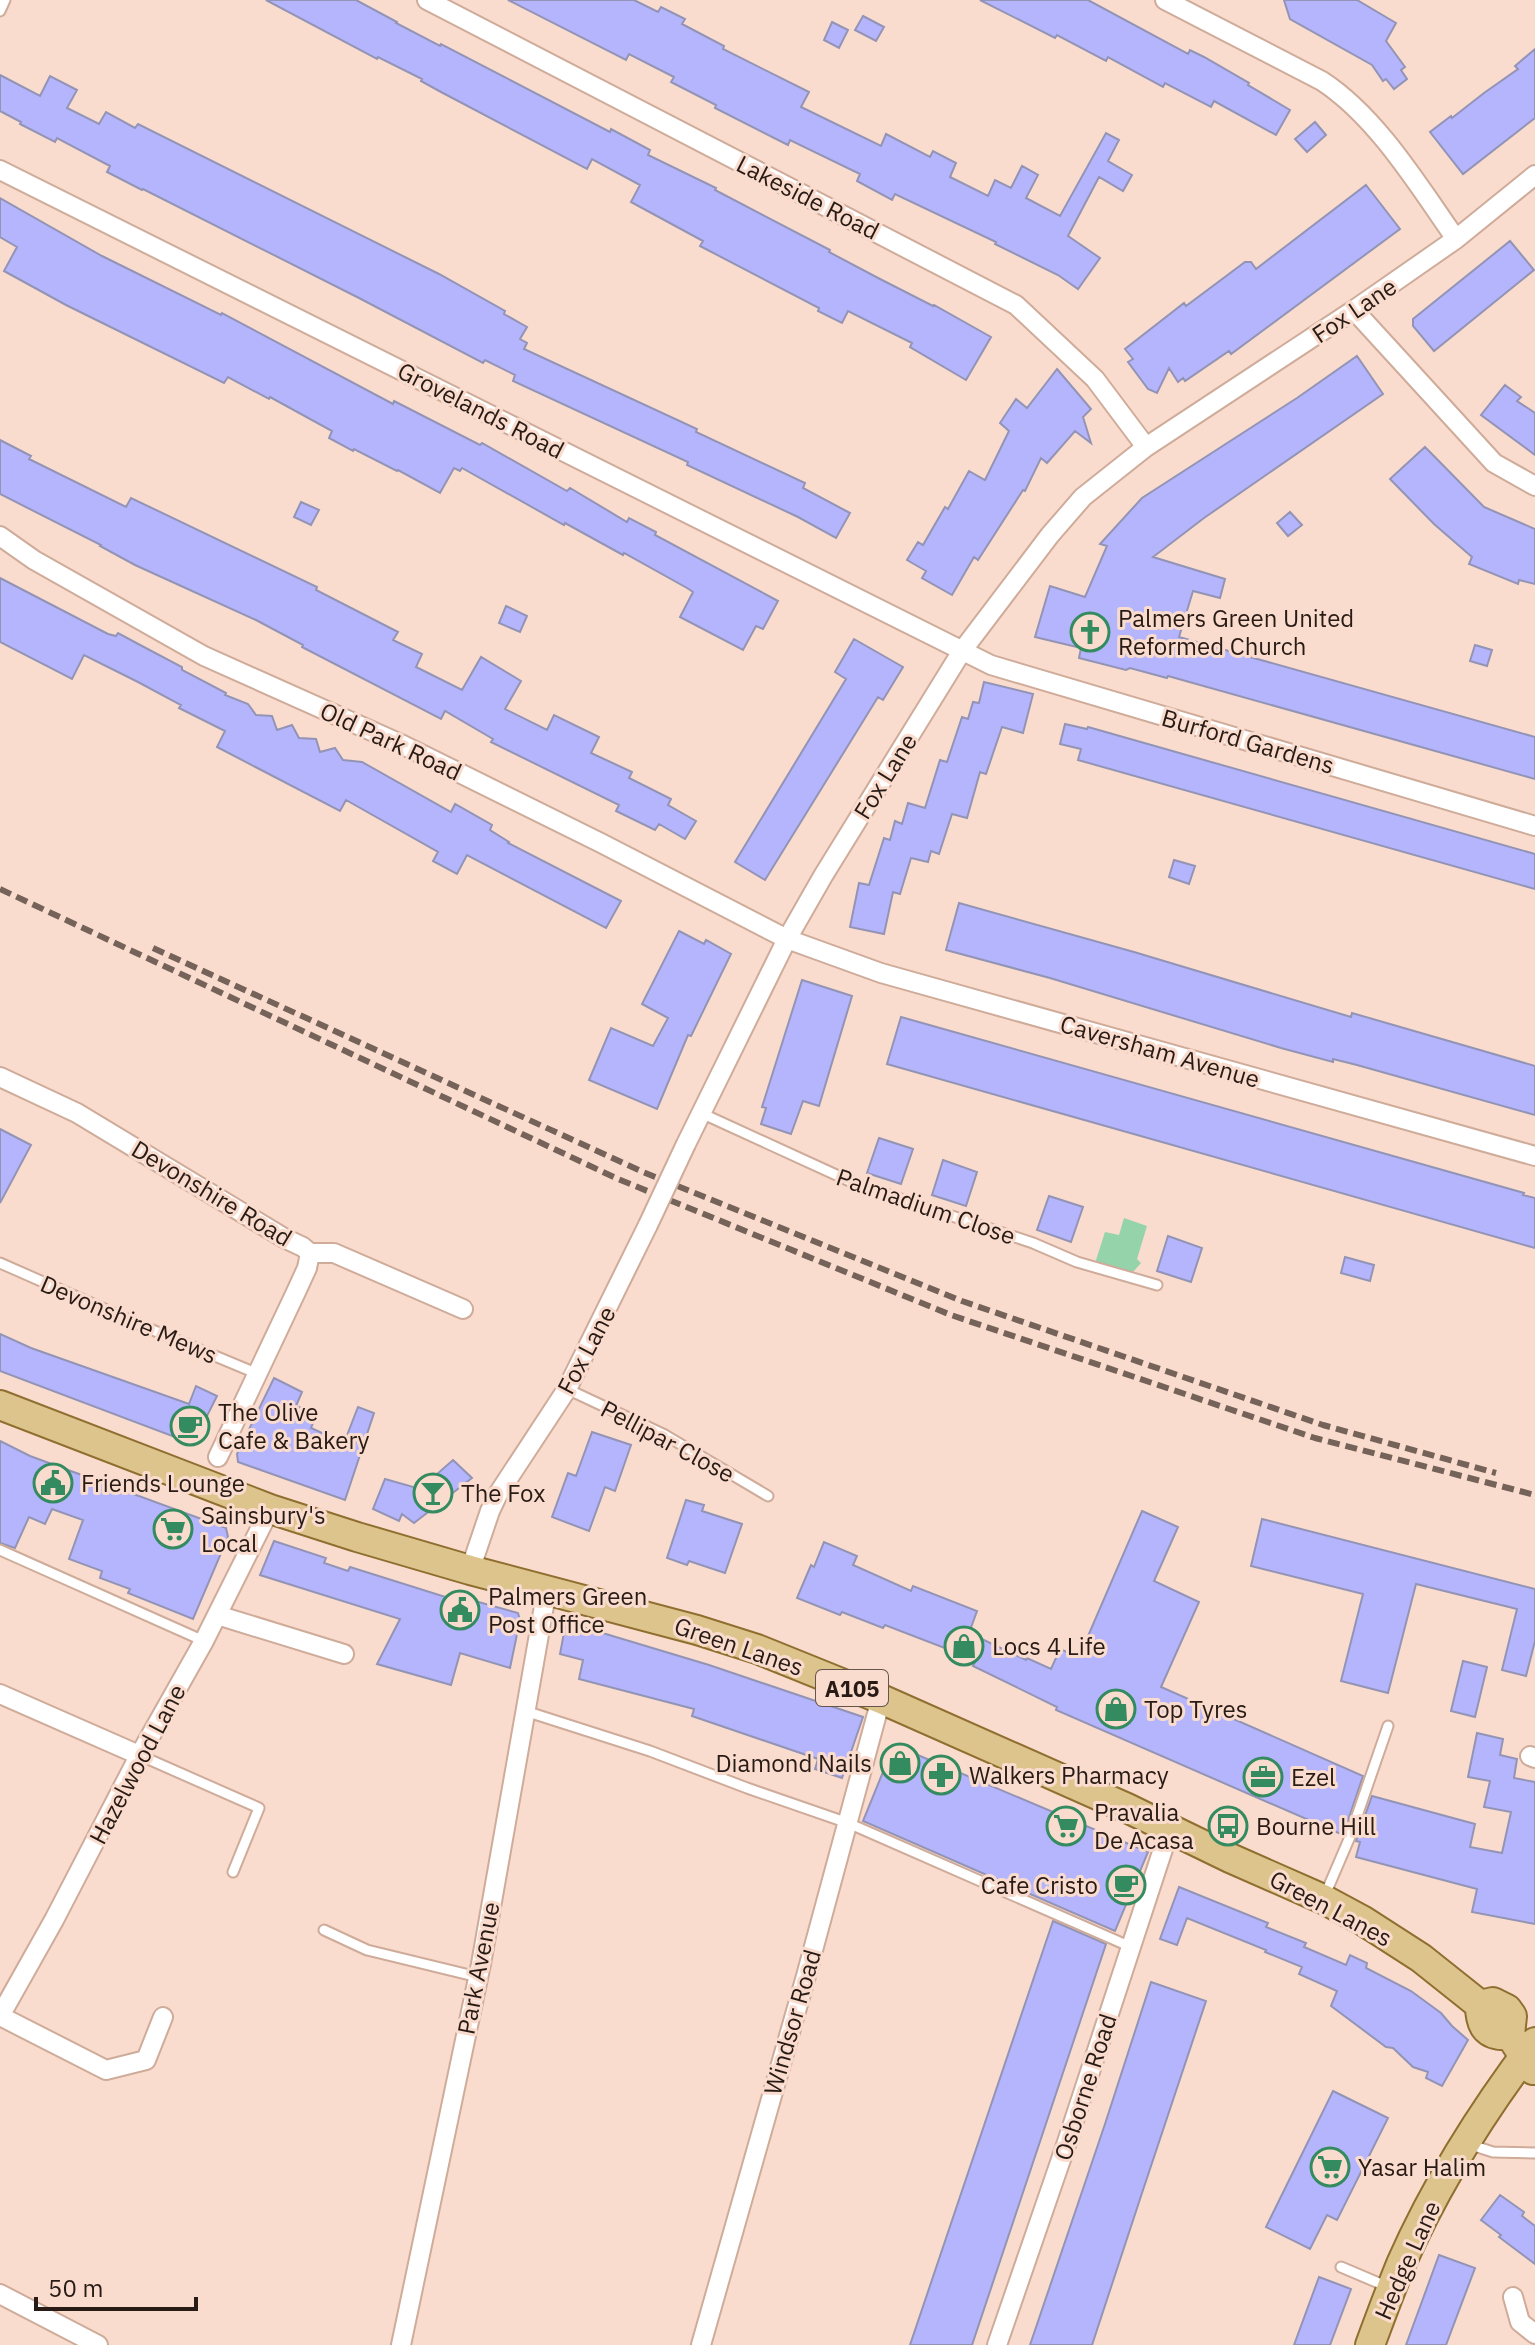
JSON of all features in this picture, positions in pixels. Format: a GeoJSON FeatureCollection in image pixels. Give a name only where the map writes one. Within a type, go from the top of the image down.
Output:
{"type":"FeatureCollection","features":[{"type":"Feature","properties":{"kind":"main road","name":"Green Lanes"},"geometry":{"type":"LineString","coordinates":[[0,1405],[270,1509],[470,1570],[697,1630],[742,1644],[881,1699],[1172,1828],[1362,1920],[1421,1958],[1480,2005],[1480,2020],[1489,2031],[1526,2051]]}},
{"type":"Feature","properties":{"kind":"main road","name":"Hedge Lane"},"geometry":{"type":"LineString","coordinates":[[1370,2345],[1429,2207],[1526,2051]]}},
{"type":"Feature","properties":{"kind":"street","name":"Lakeside Road"},"geometry":{"type":"LineString","coordinates":[[427,0],[1016,305],[1095,379],[1146,447]]}},
{"type":"Feature","properties":{"kind":"street"},"geometry":{"type":"LineString","coordinates":[[1165,0],[1322,81],[1343,95],[1368,118],[1456,239]]}},
{"type":"Feature","properties":{"kind":"street","name":"Grovelands Road"},"geometry":{"type":"LineString","coordinates":[[0,170],[962,651]]}},
{"type":"Feature","properties":{"kind":"street","name":"Fox Lane"},"geometry":{"type":"LineString","coordinates":[[470,1570],[498,1494],[567,1389],[787,939],[962,651],[1050,535],[1083,497],[1146,447],[1456,239],[1535,175]]}},
{"type":"Feature","properties":{"kind":"street"},"geometry":{"type":"LineString","coordinates":[[1354,310],[1494,463],[1535,486]]}},
{"type":"Feature","properties":{"kind":"street","name":"Old Park Road"},"geometry":{"type":"LineString","coordinates":[[0,536],[34,560],[204,656],[403,745],[787,939]]}},
{"type":"Feature","properties":{"kind":"street","name":"Burford Gardens"},"geometry":{"type":"LineString","coordinates":[[962,651],[991,665],[1535,826]]}},
{"type":"Feature","properties":{"kind":"street","name":"Caversham Avenue"},"geometry":{"type":"LineString","coordinates":[[787,939],[881,973],[1535,1156]]}},
{"type":"Feature","properties":{"kind":"street","name":"Devonshire Road"},"geometry":{"type":"LineString","coordinates":[[0,1077],[77,1113],[310,1253],[307,1268],[218,1457]]}},
{"type":"Feature","properties":{"kind":"street"},"geometry":{"type":"LineString","coordinates":[[310,1253],[334,1253],[463,1309]]}},
{"type":"Feature","properties":{"kind":"street","name":"Hazelwood Lane"},"geometry":{"type":"LineString","coordinates":[[0,2016],[54,1920],[139,1755],[204,1641],[270,1509]]}},
{"type":"Feature","properties":{"kind":"street","name":"Park Avenue"},"geometry":{"type":"LineString","coordinates":[[401,2345],[478,1977],[547,1589]]}},
{"type":"Feature","properties":{"kind":"street"},"geometry":{"type":"LineString","coordinates":[[217,1615],[344,1654]]}},
{"type":"Feature","properties":{"kind":"street"},"geometry":{"type":"LineString","coordinates":[[0,1694],[139,1755]]}},
{"type":"Feature","properties":{"kind":"street","name":"Windsor Road"},"geometry":{"type":"LineString","coordinates":[[701,2345],[881,1699]]}},
{"type":"Feature","properties":{"kind":"street","name":"Osborne Road"},"geometry":{"type":"LineString","coordinates":[[997,2345],[1172,1828]]}},
{"type":"Feature","properties":{"kind":"street"},"geometry":{"type":"LineString","coordinates":[[0,2016],[106,2070],[146,2060],[163,2017]]}},
{"type":"Feature","properties":{"kind":"street"},"geometry":{"type":"LineString","coordinates":[[0,2294],[98,2345]]}},
{"type":"Feature","properties":{"kind":"street"},"geometry":{"type":"LineString","coordinates":[[1513,2297],[1520,2322],[1535,2334]]}},
{"type":"Feature","properties":{"kind":"lane"},"geometry":{"type":"LineString","coordinates":[[0,11],[5,0]]}},
{"type":"Feature","properties":{"kind":"lane","name":"Palmadium Close"},"geometry":{"type":"LineString","coordinates":[[701,1113],[856,1184],[1033,1243],[1077,1262],[1157,1285]]}},
{"type":"Feature","properties":{"kind":"lane","name":"Devonshire Mews"},"geometry":{"type":"LineString","coordinates":[[0,1263],[259,1374]]}},
{"type":"Feature","properties":{"kind":"lane","name":"Pellipar Close"},"geometry":{"type":"LineString","coordinates":[[567,1389],[665,1435],[768,1496]]}},
{"type":"Feature","properties":{"kind":"lane"},"geometry":{"type":"LineString","coordinates":[[0,1550],[204,1641]]}},
{"type":"Feature","properties":{"kind":"lane"},"geometry":{"type":"LineString","coordinates":[[525,1711],[650,1751],[848,1823],[1131,1947]]}},
{"type":"Feature","properties":{"kind":"lane"},"geometry":{"type":"LineString","coordinates":[[1323,1899],[1349,1839],[1388,1726]]}},
{"type":"Feature","properties":{"kind":"lane"},"geometry":{"type":"LineString","coordinates":[[139,1755],[259,1808],[233,1872]]}},
{"type":"Feature","properties":{"kind":"lane"},"geometry":{"type":"LineString","coordinates":[[324,1930],[367,1950],[478,1977]]}},
{"type":"Feature","properties":{"kind":"lane"},"geometry":{"type":"LineString","coordinates":[[1467,2143],[1493,2152],[1535,2153]]}},
{"type":"Feature","properties":{"kind":"lane"},"geometry":{"type":"LineString","coordinates":[[1341,2267],[1392,2288]]}},
{"type":"Feature","properties":{"kind":"green space"},"geometry":{"type":"Polygon","coordinates":[[[1124,1218],[1147,1226],[1137,1259],[1141,1263],[1133,1272],[1122,1274],[1098,1265],[1096,1260],[1105,1232],[1119,1235],[1124,1218]]]}},
{"type":"Feature","properties":{"kind":"building"},"geometry":{"type":"Polygon","coordinates":[[[266,0],[356,0],[610,132],[611,129],[650,150],[648,155],[716,188],[829,252],[991,337],[966,380],[910,347],[912,343],[848,311],[842,323],[700,246],[703,241],[631,202],[640,185],[592,159],[587,169],[422,79],[377,59],[266,0]]]}},
{"type":"Feature","properties":{"kind":"building"},"geometry":{"type":"Polygon","coordinates":[[[508,0],[634,0],[658,12],[661,7],[685,19],[682,24],[724,46],[723,49],[809,92],[801,107],[881,146],[886,134],[930,157],[933,151],[956,163],[950,177],[988,196],[995,180],[1011,188],[1022,166],[1038,175],[1026,198],[1060,216],[1106,133],[1119,140],[1108,161],[1132,175],[1123,191],[1099,177],[1068,236],[1100,258],[1078,289],[996,242],[895,194],[892,200],[857,181],[860,174],[790,140],[788,145],[715,108],[716,105],[671,82],[674,77],[629,54],[626,60],[508,0]]]}},
{"type":"Feature","properties":{"kind":"building"},"geometry":{"type":"Polygon","coordinates":[[[980,0],[1088,0],[1188,54],[1190,50],[1204,57],[1290,110],[1276,135],[1214,101],[1211,107],[1165,83],[1163,87],[1108,57],[1106,61],[980,0]]]}},
{"type":"Feature","properties":{"kind":"building"},"geometry":{"type":"Polygon","coordinates":[[[1284,0],[1357,0],[1396,23],[1386,41],[1405,67],[1401,70],[1407,79],[1394,89],[1386,79],[1383,81],[1372,65],[1290,19],[1284,0]]]}},
{"type":"Feature","properties":{"kind":"building"},"geometry":{"type":"Polygon","coordinates":[[[863,16],[884,27],[876,41],[855,30],[863,16]]]}},
{"type":"Feature","properties":{"kind":"building"},"geometry":{"type":"Polygon","coordinates":[[[832,22],[848,30],[839,48],[824,40],[832,22]]]}},
{"type":"Feature","properties":{"kind":"building"},"geometry":{"type":"Polygon","coordinates":[[[1535,49],[1535,118],[1463,174],[1430,132],[1518,69],[1515,66],[1535,49]]]}},
{"type":"Feature","properties":{"kind":"building"},"geometry":{"type":"Polygon","coordinates":[[[0,75],[40,96],[50,76],[77,90],[67,108],[99,124],[106,112],[135,128],[138,124],[439,274],[527,327],[520,339],[527,343],[524,349],[805,483],[803,488],[850,513],[836,538],[687,465],[688,462],[513,381],[515,375],[485,360],[483,363],[107,172],[110,166],[57,138],[55,142],[0,111],[0,75]]]}},
{"type":"Feature","properties":{"kind":"building"},"geometry":{"type":"Polygon","coordinates":[[[1315,122],[1326,135],[1307,152],[1295,139],[1315,122]]]}},
{"type":"Feature","properties":{"kind":"building"},"geometry":{"type":"Polygon","coordinates":[[[1366,185],[1400,229],[1231,354],[1229,351],[1185,381],[1183,378],[1178,382],[1169,368],[1157,393],[1148,389],[1128,362],[1133,359],[1125,349],[1184,303],[1186,306],[1245,262],[1251,262],[1256,269],[1366,185]]]}},
{"type":"Feature","properties":{"kind":"building"},"geometry":{"type":"Polygon","coordinates":[[[0,198],[102,256],[222,313],[393,404],[394,401],[480,445],[482,443],[567,491],[570,488],[627,522],[629,518],[656,532],[655,535],[778,601],[763,629],[756,626],[743,650],[680,617],[693,592],[687,588],[462,468],[460,471],[454,468],[440,493],[329,438],[332,431],[270,397],[228,377],[224,383],[4,271],[17,247],[0,237],[0,198]]]}},
{"type":"Feature","properties":{"kind":"building"},"geometry":{"type":"Polygon","coordinates":[[[1510,241],[1534,270],[1434,351],[1413,326],[1413,319],[1510,241]]]}},
{"type":"Feature","properties":{"kind":"building"},"geometry":{"type":"Polygon","coordinates":[[[1357,356],[1383,394],[1153,557],[1225,579],[1220,598],[1193,591],[1179,637],[1535,737],[1535,779],[1168,676],[1130,668],[1126,670],[1079,658],[1081,648],[1035,637],[1050,586],[1085,597],[1107,546],[1100,544],[1142,498],[1357,356]]]}},
{"type":"Feature","properties":{"kind":"building"},"geometry":{"type":"Polygon","coordinates":[[[1057,369],[1091,409],[1083,417],[1091,443],[1075,431],[1047,463],[1041,458],[1025,491],[978,560],[974,557],[952,595],[922,578],[926,571],[907,560],[918,542],[923,545],[969,471],[985,480],[1009,431],[1000,423],[1016,399],[1027,408],[1057,369]]]}},
{"type":"Feature","properties":{"kind":"building"},"geometry":{"type":"Polygon","coordinates":[[[1505,385],[1521,397],[1517,401],[1535,413],[1535,455],[1481,415],[1505,385]]]}},
{"type":"Feature","properties":{"kind":"building"},"geometry":{"type":"Polygon","coordinates":[[[0,440],[31,456],[29,459],[126,507],[131,498],[317,587],[316,590],[398,632],[393,640],[422,654],[416,667],[462,690],[481,657],[521,681],[505,709],[547,730],[554,715],[599,737],[591,753],[632,772],[629,778],[671,799],[668,805],[696,821],[685,839],[659,824],[655,830],[616,811],[619,805],[491,742],[493,739],[445,711],[441,719],[256,620],[135,565],[0,494],[0,440]]]}},
{"type":"Feature","properties":{"kind":"building"},"geometry":{"type":"Polygon","coordinates":[[[1425,447],[1484,507],[1535,529],[1535,584],[1519,580],[1518,584],[1469,564],[1472,557],[1390,479],[1425,447]]]}},
{"type":"Feature","properties":{"kind":"building"},"geometry":{"type":"Polygon","coordinates":[[[301,502],[319,510],[311,525],[294,517],[301,502]]]}},
{"type":"Feature","properties":{"kind":"building"},"geometry":{"type":"Polygon","coordinates":[[[1290,512],[1302,525],[1288,536],[1277,523],[1290,512]]]}},
{"type":"Feature","properties":{"kind":"building"},"geometry":{"type":"Polygon","coordinates":[[[0,578],[108,634],[116,636],[118,633],[182,667],[182,670],[225,695],[248,704],[256,715],[272,716],[277,730],[292,725],[299,738],[316,739],[320,752],[335,748],[343,760],[362,762],[451,812],[455,804],[492,825],[490,830],[508,843],[621,901],[606,928],[467,855],[457,874],[433,861],[438,852],[346,800],[340,811],[217,747],[225,731],[179,708],[181,705],[138,682],[84,655],[72,679],[0,642],[0,578]]]}},
{"type":"Feature","properties":{"kind":"building"},"geometry":{"type":"Polygon","coordinates":[[[506,606],[527,616],[520,632],[499,623],[506,606]]]}},
{"type":"Feature","properties":{"kind":"building"},"geometry":{"type":"Polygon","coordinates":[[[854,639],[903,667],[883,700],[878,697],[765,880],[735,862],[846,679],[835,672],[854,639]]]}},
{"type":"Feature","properties":{"kind":"building"},"geometry":{"type":"Polygon","coordinates":[[[1475,645],[1492,650],[1487,666],[1470,661],[1475,645]]]}},
{"type":"Feature","properties":{"kind":"building"},"geometry":{"type":"Polygon","coordinates":[[[984,682],[1033,694],[1023,733],[1002,727],[986,774],[980,772],[967,818],[952,814],[939,854],[931,851],[928,862],[911,858],[900,894],[893,892],[884,934],[850,927],[859,883],[869,885],[884,838],[890,840],[895,821],[902,824],[908,803],[925,808],[940,760],[947,762],[962,717],[968,719],[973,702],[979,703],[984,682]]]}},
{"type":"Feature","properties":{"kind":"building"},"geometry":{"type":"Polygon","coordinates":[[[1065,724],[1088,727],[1535,854],[1535,889],[1078,760],[1081,749],[1060,744],[1065,724]]]}},
{"type":"Feature","properties":{"kind":"building"},"geometry":{"type":"Polygon","coordinates":[[[1174,860],[1195,866],[1189,884],[1169,877],[1174,860]]]}},
{"type":"Feature","properties":{"kind":"building"},"geometry":{"type":"Polygon","coordinates":[[[959,903],[1351,1017],[1352,1013],[1535,1066],[1535,1115],[1357,1065],[1281,1048],[946,950],[959,903]]]}},
{"type":"Feature","properties":{"kind":"building"},"geometry":{"type":"Polygon","coordinates":[[[679,931],[704,944],[706,940],[731,954],[691,1036],[688,1035],[657,1109],[589,1080],[611,1028],[653,1046],[668,1018],[642,1004],[679,931]]]}},
{"type":"Feature","properties":{"kind":"building"},"geometry":{"type":"Polygon","coordinates":[[[802,980],[852,996],[819,1106],[803,1101],[791,1134],[761,1124],[766,1108],[762,1107],[802,980]]]}},
{"type":"Feature","properties":{"kind":"building"},"geometry":{"type":"Polygon","coordinates":[[[901,1017],[1524,1193],[1535,1198],[1535,1248],[887,1064],[901,1017]]]}},
{"type":"Feature","properties":{"kind":"building"},"geometry":{"type":"Polygon","coordinates":[[[0,1129],[31,1145],[0,1203],[0,1129]]]}},
{"type":"Feature","properties":{"kind":"building"},"geometry":{"type":"Polygon","coordinates":[[[879,1138],[913,1149],[901,1184],[867,1173],[879,1138]]]}},
{"type":"Feature","properties":{"kind":"building"},"geometry":{"type":"Polygon","coordinates":[[[943,1160],[977,1172],[966,1206],[932,1195],[943,1160]]]}},
{"type":"Feature","properties":{"kind":"building"},"geometry":{"type":"Polygon","coordinates":[[[1049,1196],[1083,1207],[1071,1242],[1037,1230],[1049,1196]]]}},
{"type":"Feature","properties":{"kind":"building"},"geometry":{"type":"Polygon","coordinates":[[[1168,1236],[1202,1248],[1191,1282],[1157,1271],[1168,1236]]]}},
{"type":"Feature","properties":{"kind":"building"},"geometry":{"type":"Polygon","coordinates":[[[1345,1257],[1374,1265],[1370,1281],[1341,1273],[1345,1257]]]}},
{"type":"Feature","properties":{"kind":"building"},"geometry":{"type":"Polygon","coordinates":[[[0,1334],[189,1404],[196,1386],[217,1396],[195,1440],[188,1442],[0,1371],[0,1334]]]}},
{"type":"Feature","properties":{"kind":"building"},"geometry":{"type":"Polygon","coordinates":[[[274,1378],[302,1392],[296,1406],[317,1413],[311,1428],[344,1443],[358,1407],[374,1413],[345,1500],[238,1462],[237,1454],[274,1378]]]}},
{"type":"Feature","properties":{"kind":"building"},"geometry":{"type":"Polygon","coordinates":[[[592,1432],[631,1445],[615,1491],[605,1487],[589,1531],[552,1517],[568,1473],[576,1476],[592,1432]]]}},
{"type":"Feature","properties":{"kind":"building"},"geometry":{"type":"Polygon","coordinates":[[[0,1441],[30,1456],[226,1528],[228,1537],[193,1619],[128,1593],[130,1589],[100,1578],[102,1571],[69,1559],[83,1520],[52,1509],[45,1524],[29,1517],[15,1548],[0,1543],[0,1441]]]}},
{"type":"Feature","properties":{"kind":"building","name":"The Fox"},"geometry":{"type":"Polygon","coordinates":[[[453,1460],[472,1478],[414,1523],[402,1514],[399,1521],[373,1509],[385,1479],[420,1489],[453,1460]]]}},
{"type":"Feature","properties":{"kind":"building"},"geometry":{"type":"Polygon","coordinates":[[[686,1500],[704,1505],[702,1511],[742,1524],[725,1573],[689,1561],[687,1565],[667,1558],[686,1500]]]}},
{"type":"Feature","properties":{"kind":"building"},"geometry":{"type":"Polygon","coordinates":[[[1142,1511],[1178,1527],[1154,1581],[1199,1602],[1161,1687],[1363,1776],[1343,1835],[1056,1710],[1057,1707],[973,1666],[976,1660],[885,1625],[883,1628],[842,1612],[840,1615],[797,1598],[824,1542],[857,1556],[853,1565],[911,1591],[913,1586],[977,1611],[969,1633],[1051,1669],[1060,1649],[1079,1657],[1142,1511]]]}},
{"type":"Feature","properties":{"kind":"building"},"geometry":{"type":"Polygon","coordinates":[[[1262,1519],[1535,1589],[1535,1641],[1526,1676],[1502,1670],[1517,1609],[1416,1584],[1388,1693],[1341,1681],[1363,1594],[1251,1566],[1262,1519]]]}},
{"type":"Feature","properties":{"kind":"building"},"geometry":{"type":"Polygon","coordinates":[[[274,1541],[326,1558],[324,1563],[348,1571],[350,1567],[474,1606],[475,1601],[518,1613],[520,1620],[510,1668],[460,1653],[451,1685],[377,1664],[400,1619],[260,1575],[274,1541]]]}},
{"type":"Feature","properties":{"kind":"building"},"geometry":{"type":"Polygon","coordinates":[[[566,1622],[709,1665],[863,1717],[842,1778],[815,1769],[818,1759],[692,1716],[694,1709],[579,1679],[583,1660],[560,1654],[566,1622]]]}},
{"type":"Feature","properties":{"kind":"building"},"geometry":{"type":"Polygon","coordinates":[[[1463,1661],[1487,1667],[1475,1717],[1451,1711],[1463,1661]]]}},
{"type":"Feature","properties":{"kind":"building"},"geometry":{"type":"Polygon","coordinates":[[[1477,1733],[1503,1739],[1500,1755],[1517,1759],[1514,1778],[1535,1782],[1535,1924],[1472,1912],[1477,1889],[1356,1857],[1360,1842],[1356,1841],[1372,1796],[1475,1824],[1470,1847],[1502,1853],[1511,1812],[1484,1807],[1490,1781],[1468,1777],[1477,1733]]]}},
{"type":"Feature","properties":{"kind":"building"},"geometry":{"type":"Polygon","coordinates":[[[894,1745],[1148,1852],[1115,1931],[863,1821],[894,1745]]]}},
{"type":"Feature","properties":{"kind":"building"},"geometry":{"type":"Polygon","coordinates":[[[1179,1887],[1268,1923],[1266,1927],[1306,1943],[1304,1947],[1346,1965],[1350,1955],[1367,1963],[1366,1968],[1411,1991],[1441,2013],[1468,2040],[1442,2086],[1426,2078],[1428,2072],[1413,2067],[1393,2048],[1386,2047],[1331,2006],[1337,1991],[1299,1974],[1302,1967],[1187,1918],[1177,1945],[1160,1939],[1179,1887]]]}},
{"type":"Feature","properties":{"kind":"building"},"geometry":{"type":"Polygon","coordinates":[[[1053,1921],[1106,1944],[972,2345],[910,2345],[1053,1921]]]}},
{"type":"Feature","properties":{"kind":"building"},"geometry":{"type":"Polygon","coordinates":[[[1151,1982],[1206,2001],[1092,2345],[1030,2345],[1105,2124],[1151,1982]]]}},
{"type":"Feature","properties":{"kind":"building","name":"Yasar Halim"},"geometry":{"type":"Polygon","coordinates":[[[1333,2091],[1388,2118],[1337,2220],[1327,2215],[1310,2249],[1266,2227],[1333,2091]]]}},
{"type":"Feature","properties":{"kind":"building"},"geometry":{"type":"Polygon","coordinates":[[[1500,2195],[1524,2212],[1522,2216],[1535,2226],[1535,2264],[1481,2220],[1500,2195]]]}},
{"type":"Feature","properties":{"kind":"building"},"geometry":{"type":"Polygon","coordinates":[[[1439,2255],[1475,2268],[1446,2345],[1406,2345],[1439,2255]]]}},
{"type":"Feature","properties":{"kind":"building"},"geometry":{"type":"Polygon","coordinates":[[[1319,2277],[1351,2289],[1330,2345],[1294,2345],[1319,2277]]]}},
{"type":"Feature","properties":{"kind":"railway"},"geometry":{"type":"LineString","coordinates":[[0,889],[618,1179],[951,1315],[1315,1438],[1535,1495]]}},
{"type":"Feature","properties":{"kind":"railway"},"geometry":{"type":"LineString","coordinates":[[153,948],[643,1172],[962,1301],[1323,1425],[1496,1473]]}},
{"type":"Feature","properties":{"kind":"place","name":"Palmers Green United Reformed Church"},"geometry":{"type":"Point","coordinates":[1090,632]}},
{"type":"Feature","properties":{"kind":"place","name":"The Olive Cafe & Bakery"},"geometry":{"type":"Point","coordinates":[190,1426]}},
{"type":"Feature","properties":{"kind":"place","name":"Friends Lounge"},"geometry":{"type":"Point","coordinates":[53,1483]}},
{"type":"Feature","properties":{"kind":"place","name":"The Fox"},"geometry":{"type":"Point","coordinates":[433,1493]}},
{"type":"Feature","properties":{"kind":"place","name":"Sainsbury's Local"},"geometry":{"type":"Point","coordinates":[173,1529]}},
{"type":"Feature","properties":{"kind":"place","name":"Palmers Green Post Office"},"geometry":{"type":"Point","coordinates":[460,1610]}},
{"type":"Feature","properties":{"kind":"place","name":"Locs 4 Life"},"geometry":{"type":"Point","coordinates":[964,1646]}},
{"type":"Feature","properties":{"kind":"place","name":"Top Tyres"},"geometry":{"type":"Point","coordinates":[1116,1709]}},
{"type":"Feature","properties":{"kind":"place","name":"Diamond Nails"},"geometry":{"type":"Point","coordinates":[900,1763]}},
{"type":"Feature","properties":{"kind":"place","name":"Walkers Pharmacy"},"geometry":{"type":"Point","coordinates":[941,1775]}},
{"type":"Feature","properties":{"kind":"place","name":"Ezel"},"geometry":{"type":"Point","coordinates":[1263,1777]}},
{"type":"Feature","properties":{"kind":"place","name":"Pravalia De Acasa"},"geometry":{"type":"Point","coordinates":[1066,1826]}},
{"type":"Feature","properties":{"kind":"place","name":"Bourne Hill"},"geometry":{"type":"Point","coordinates":[1228,1826]}},
{"type":"Feature","properties":{"kind":"place","name":"Cafe Cristo"},"geometry":{"type":"Point","coordinates":[1126,1885]}},
{"type":"Feature","properties":{"kind":"place","name":"Yasar Halim"},"geometry":{"type":"Point","coordinates":[1330,2167]}}]}
